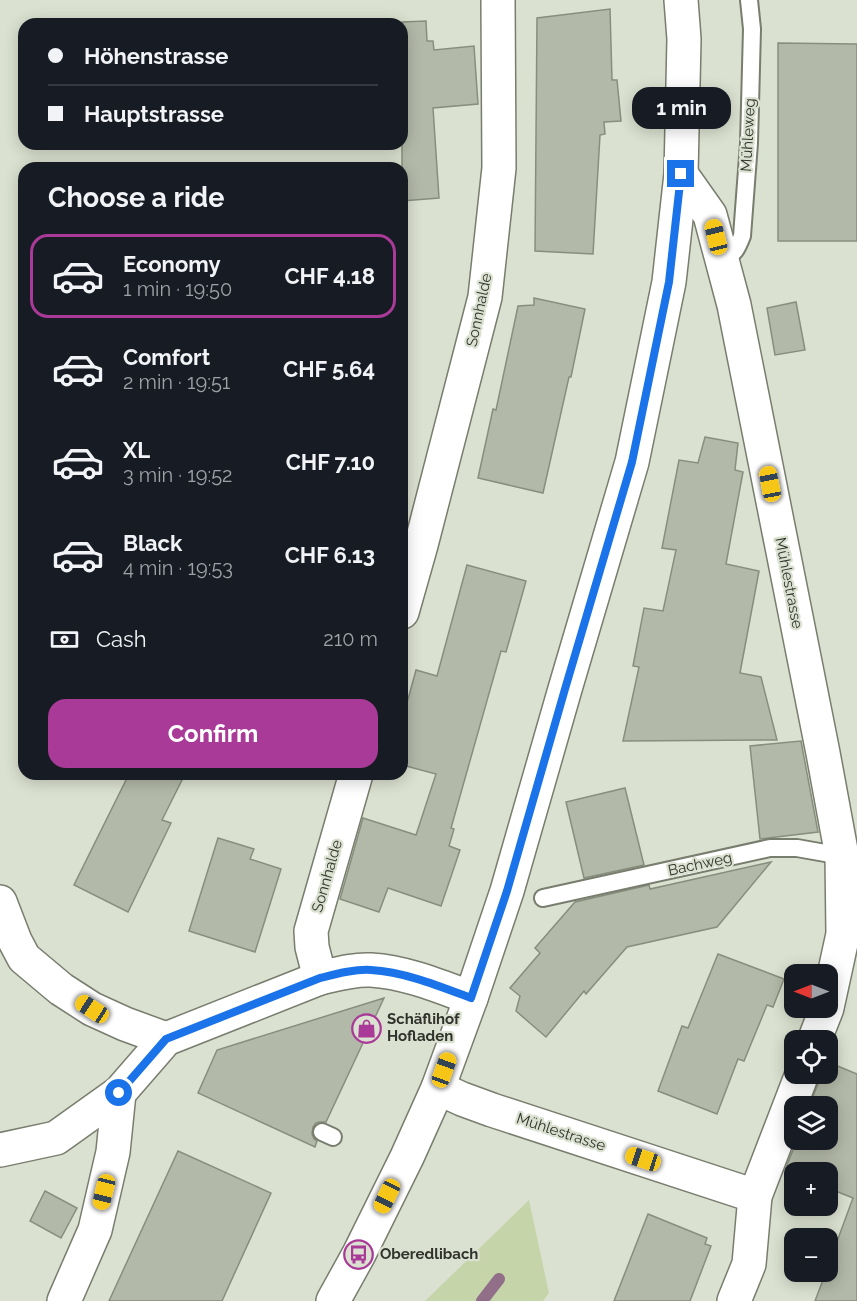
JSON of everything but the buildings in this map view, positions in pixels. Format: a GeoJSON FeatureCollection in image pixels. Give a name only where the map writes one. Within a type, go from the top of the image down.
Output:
{"type":"FeatureCollection","features":[{"type":"Feature","properties":{"kind":"street","name":"Sonnhalde"},"geometry":{"type":"LineString","coordinates":[[408,591],[485,297],[499,168],[498,0]]}},
{"type":"Feature","properties":{"kind":"street"},"geometry":{"type":"LineString","coordinates":[[333,1301],[359,1254],[438,1089],[471,998],[507,891],[632,462],[669,282],[681,174],[684,39],[681,0]]}},
{"type":"Feature","properties":{"kind":"street","name":"Mühlestrasse"},"geometry":{"type":"LineString","coordinates":[[681,174],[710,215],[734,305],[819,730],[850,857],[843,934],[836,964]]}},
{"type":"Feature","properties":{"kind":"street","name":"Sonnhalde"},"geometry":{"type":"LineString","coordinates":[[320,978],[312,946],[311,931],[354,780]]}},
{"type":"Feature","properties":{"kind":"street"},"geometry":{"type":"LineString","coordinates":[[0,902],[24,958],[61,989],[92,1009],[166,1039]]}},
{"type":"Feature","properties":{"kind":"street"},"geometry":{"type":"LineString","coordinates":[[0,1150],[56,1138],[119,1093],[166,1039],[320,978],[344,972],[370,970],[409,976],[471,998]]}},
{"type":"Feature","properties":{"kind":"street"},"geometry":{"type":"LineString","coordinates":[[734,1301],[749,1264],[755,1196],[798,1084]]}},
{"type":"Feature","properties":{"kind":"street","name":"Mühlestrasse"},"geometry":{"type":"LineString","coordinates":[[438,1089],[492,1110],[755,1196]]}},
{"type":"Feature","properties":{"kind":"street"},"geometry":{"type":"LineString","coordinates":[[64,1301],[95,1230],[113,1152],[119,1093]]}},
{"type":"Feature","properties":{"kind":"lane","name":"Mühleweg"},"geometry":{"type":"LineString","coordinates":[[721,260],[729,257],[737,249],[742,236],[749,143],[752,28],[749,0]]}},
{"type":"Feature","properties":{"kind":"lane","name":"Bachweg"},"geometry":{"type":"LineString","coordinates":[[543,898],[770,848],[797,848],[850,857]]}},
{"type":"Feature","properties":{"kind":"green space"},"geometry":{"type":"Polygon","coordinates":[[[529,1200],[549,1293],[543,1301],[425,1301],[529,1200]]]}},
{"type":"Feature","properties":{"kind":"waterway"},"geometry":{"type":"LineString","coordinates":[[482,1301],[499,1279]]}},
{"type":"Feature","properties":{"kind":"place","name":"Schäflihof Hofladen"},"geometry":{"type":"Point","coordinates":[366,1028]}},
{"type":"Feature","properties":{"kind":"place","name":"Oberedlibach"},"geometry":{"type":"Point","coordinates":[359,1254]}},
{"type":"Feature","properties":{"kind":"route"},"geometry":{"type":"LineString","coordinates":[[119,1093],[166,1039],[320,978],[344,972],[370,970],[409,976],[471,998],[507,891],[632,462],[669,282],[681,174]]}}]}
